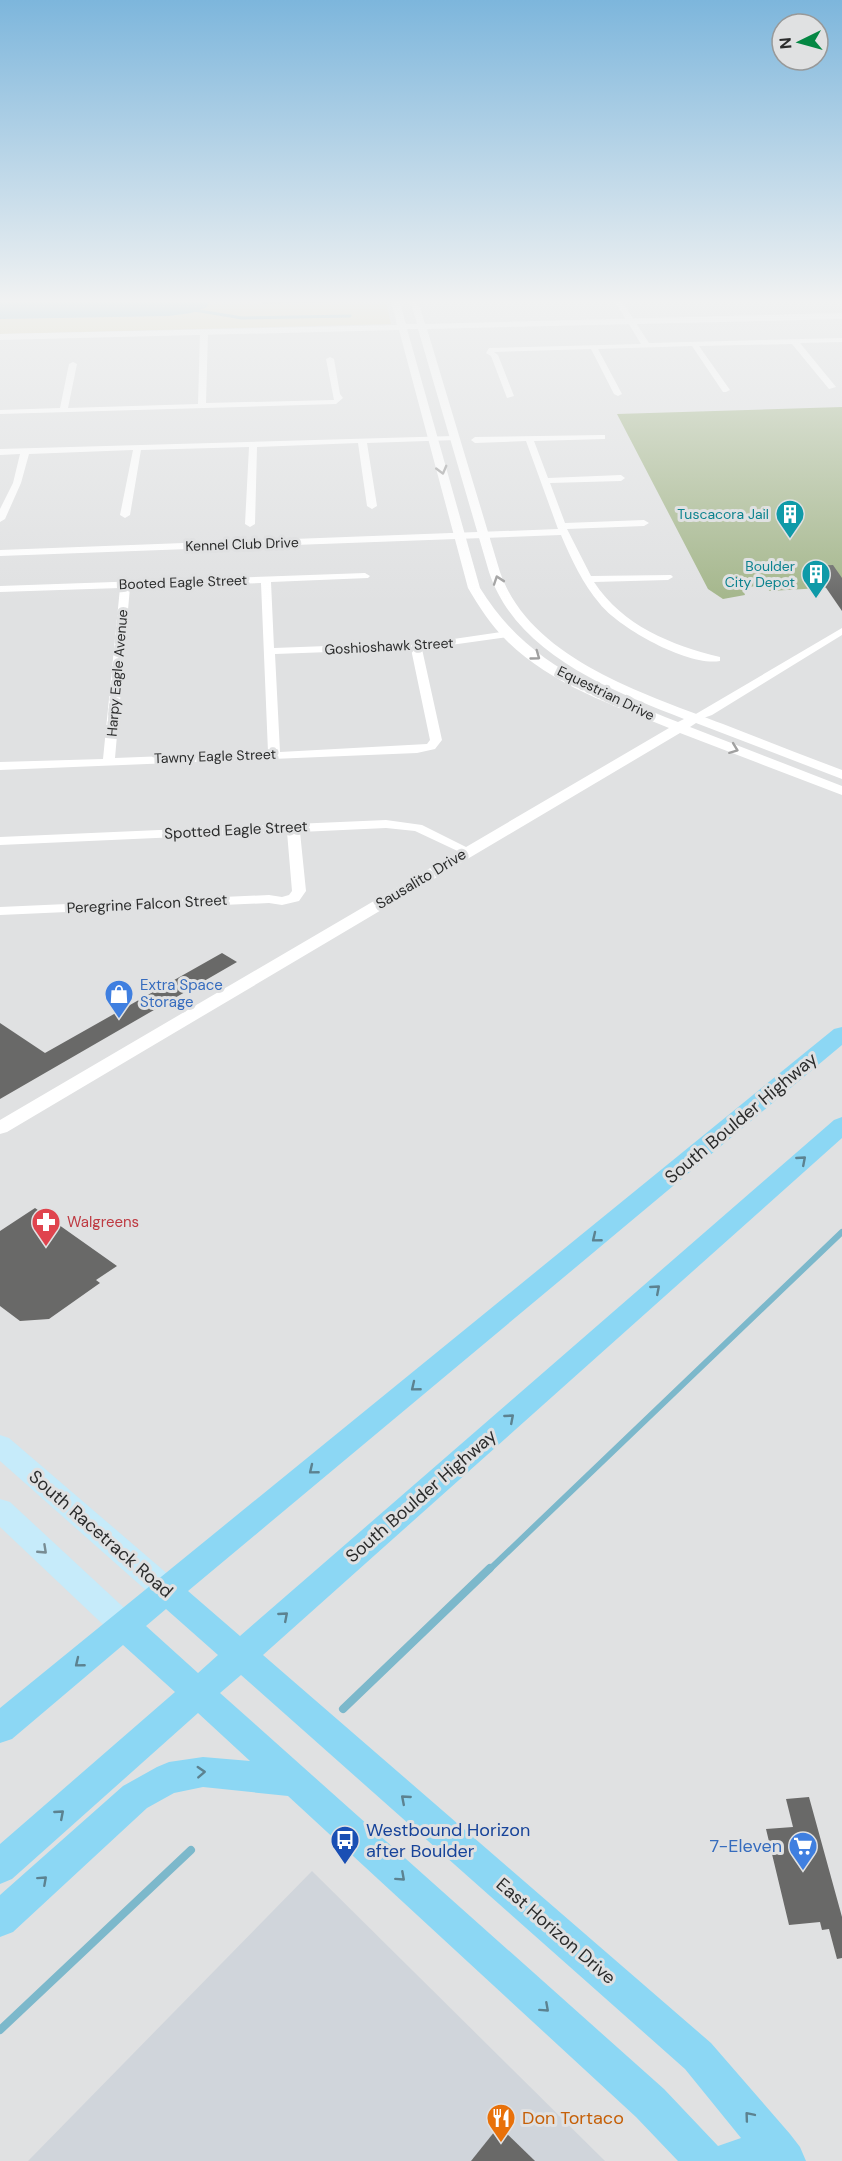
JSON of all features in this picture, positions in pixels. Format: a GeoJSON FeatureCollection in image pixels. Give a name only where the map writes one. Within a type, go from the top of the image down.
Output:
{"type":"FeatureCollection","features":[{"type":"Feature","properties":{"kind":"main road","name":"South Boulder Highway"},"geometry":{"type":"LineString","coordinates":[[0,1728],[842,1034]]}},
{"type":"Feature","properties":{"kind":"main road","name":"South Boulder Highway"},"geometry":{"type":"LineString","coordinates":[[0,1867],[842,1125]]}},
{"type":"Feature","properties":{"kind":"main road","name":"South Racetrack Road"},"geometry":{"type":"LineString","coordinates":[[0,1445],[202,1622]]}},
{"type":"Feature","properties":{"kind":"main road"},"geometry":{"type":"LineString","coordinates":[[0,1510],[197,1693],[650,2103],[705,2161]]}},
{"type":"Feature","properties":{"kind":"main road","name":"East Horizon Drive"},"geometry":{"type":"LineString","coordinates":[[202,1622],[698,2055],[781,2155]]}},
{"type":"Feature","properties":{"kind":"main road"},"geometry":{"type":"LineString","coordinates":[[0,1919],[135,1797],[169,1778],[203,1772],[295,1781]]}},
{"type":"Feature","properties":{"kind":"main road"},"geometry":{"type":"LineString","coordinates":[[729,2161],[781,2155]]}},
{"type":"Feature","properties":{"kind":"street"},"geometry":{"type":"LineString","coordinates":[[64,410],[66,401]]}},
{"type":"Feature","properties":{"kind":"street"},"geometry":{"type":"LineString","coordinates":[[202,401],[202,406]]}},
{"type":"Feature","properties":{"kind":"street"},"geometry":{"type":"LineString","coordinates":[[0,412],[337,401]]}},
{"type":"Feature","properties":{"kind":"street","name":"Equestrian Drive"},"geometry":{"type":"LineString","coordinates":[[423,401],[460,537],[480,600],[489,615],[508,634],[569,678],[631,708],[842,791]]}},
{"type":"Feature","properties":{"kind":"street","name":"Equestrian Drive"},"geometry":{"type":"LineString","coordinates":[[443,401],[505,599],[512,610],[539,636],[590,672],[695,718],[842,776]]}},
{"type":"Feature","properties":{"kind":"street"},"geometry":{"type":"LineString","coordinates":[[475,440],[602,437]]}},
{"type":"Feature","properties":{"kind":"street"},"geometry":{"type":"LineString","coordinates":[[0,452],[454,438]]}},
{"type":"Feature","properties":{"kind":"street"},"geometry":{"type":"LineString","coordinates":[[530,439],[563,529],[604,604],[640,631],[676,650],[700,658],[716,659]]}},
{"type":"Feature","properties":{"kind":"street"},"geometry":{"type":"LineString","coordinates":[[362,441],[372,506]]}},
{"type":"Feature","properties":{"kind":"street"},"geometry":{"type":"LineString","coordinates":[[250,524],[253,444]]}},
{"type":"Feature","properties":{"kind":"street"},"geometry":{"type":"LineString","coordinates":[[125,515],[137,448]]}},
{"type":"Feature","properties":{"kind":"street"},"geometry":{"type":"LineString","coordinates":[[0,519],[17,483],[26,452]]}},
{"type":"Feature","properties":{"kind":"street"},"geometry":{"type":"LineString","coordinates":[[545,481],[621,478]]}},
{"type":"Feature","properties":{"kind":"street","name":"Kennel Club Drive"},"geometry":{"type":"LineString","coordinates":[[0,553],[484,536],[644,523]]}},
{"type":"Feature","properties":{"kind":"street","name":"Booted Eagle Street"},"geometry":{"type":"LineString","coordinates":[[0,589],[366,576]]}},
{"type":"Feature","properties":{"kind":"street"},"geometry":{"type":"LineString","coordinates":[[589,579],[668,576]]}},
{"type":"Feature","properties":{"kind":"street"},"geometry":{"type":"LineString","coordinates":[[266,580],[274,754]]}},
{"type":"Feature","properties":{"kind":"street","name":"Harpy Eagle Avenue"},"geometry":{"type":"LineString","coordinates":[[109,761],[126,585]]}},
{"type":"Feature","properties":{"kind":"street","name":"Sausalito Drive"},"geometry":{"type":"LineString","coordinates":[[0,1128],[679,727],[708,713],[842,631]]}},
{"type":"Feature","properties":{"kind":"street","name":"Goshioshawk Street"},"geometry":{"type":"LineString","coordinates":[[269,651],[416,646],[508,634]]}},
{"type":"Feature","properties":{"kind":"street","name":"Tawny Eagle Street"},"geometry":{"type":"LineString","coordinates":[[0,765],[417,750],[430,747],[436,740],[416,646]]}},
{"type":"Feature","properties":{"kind":"street","name":"Spotted Eagle Street"},"geometry":{"type":"LineString","coordinates":[[0,841],[403,825],[432,833],[468,851]]}},
{"type":"Feature","properties":{"kind":"street","name":"Peregrine Falcon Street"},"geometry":{"type":"LineString","coordinates":[[0,911],[269,899],[282,901],[294,898],[298,891],[293,828]]}},
{"type":"Feature","properties":{"kind":"shaded area"},"geometry":{"type":"Polygon","coordinates":[[[312,1871],[605,2161],[28,2161],[312,1871]]]}},
{"type":"Feature","properties":{"kind":"green space"},"geometry":{"type":"Polygon","coordinates":[[[842,407],[842,584],[838,587],[770,591],[763,586],[742,587],[745,595],[723,599],[708,589],[617,414],[842,407]]]}},
{"type":"Feature","properties":{"kind":"building"},"geometry":{"type":"Polygon","coordinates":[[[833,565],[842,578],[842,611],[811,566],[833,565]]]}},
{"type":"Feature","properties":{"kind":"building","name":"Extra Space Storage"},"geometry":{"type":"Polygon","coordinates":[[[222,953],[237,962],[0,1099],[0,1023],[45,1053],[222,953]]]}},
{"type":"Feature","properties":{"kind":"building","name":"Walgreens"},"geometry":{"type":"Polygon","coordinates":[[[35,1208],[117,1266],[96,1280],[100,1283],[49,1319],[20,1321],[0,1306],[0,1231],[35,1208]]]}},
{"type":"Feature","properties":{"kind":"building","name":"7-Eleven"},"geometry":{"type":"Polygon","coordinates":[[[809,1797],[842,1917],[842,1958],[837,1959],[829,1929],[822,1930],[820,1922],[789,1925],[766,1829],[793,1827],[786,1799],[809,1797]]]}},
{"type":"Feature","properties":{"kind":"building","name":"Don Tortaco"},"geometry":{"type":"Polygon","coordinates":[[[499,2126],[535,2161],[471,2161],[499,2126]]]}},
{"type":"Feature","properties":{"kind":"waterway"},"geometry":{"type":"LineString","coordinates":[[489,1570],[842,1232]]}},
{"type":"Feature","properties":{"kind":"waterway"},"geometry":{"type":"LineString","coordinates":[[343,1709],[490,1568]]}},
{"type":"Feature","properties":{"kind":"waterway"},"geometry":{"type":"LineString","coordinates":[[0,2030],[191,1850]]}},
{"type":"Feature","properties":{"kind":"place","name":"Tuscacora Jail"},"geometry":{"type":"Point","coordinates":[790,540]}},
{"type":"Feature","properties":{"kind":"place","name":"Boulder City Depot"},"geometry":{"type":"Point","coordinates":[816,600]}},
{"type":"Feature","properties":{"kind":"place","name":"Extra Space Storage"},"geometry":{"type":"Point","coordinates":[119,1020]}},
{"type":"Feature","properties":{"kind":"place","name":"Walgreens"},"geometry":{"type":"Point","coordinates":[46,1248]}},
{"type":"Feature","properties":{"kind":"place","name":"Westbound Horizon after Boulder"},"geometry":{"type":"Point","coordinates":[345,1866]}},
{"type":"Feature","properties":{"kind":"place","name":"7-Eleven"},"geometry":{"type":"Point","coordinates":[803,1872]}},
{"type":"Feature","properties":{"kind":"place","name":"Don Tortaco"},"geometry":{"type":"Point","coordinates":[501,2144]}}]}
